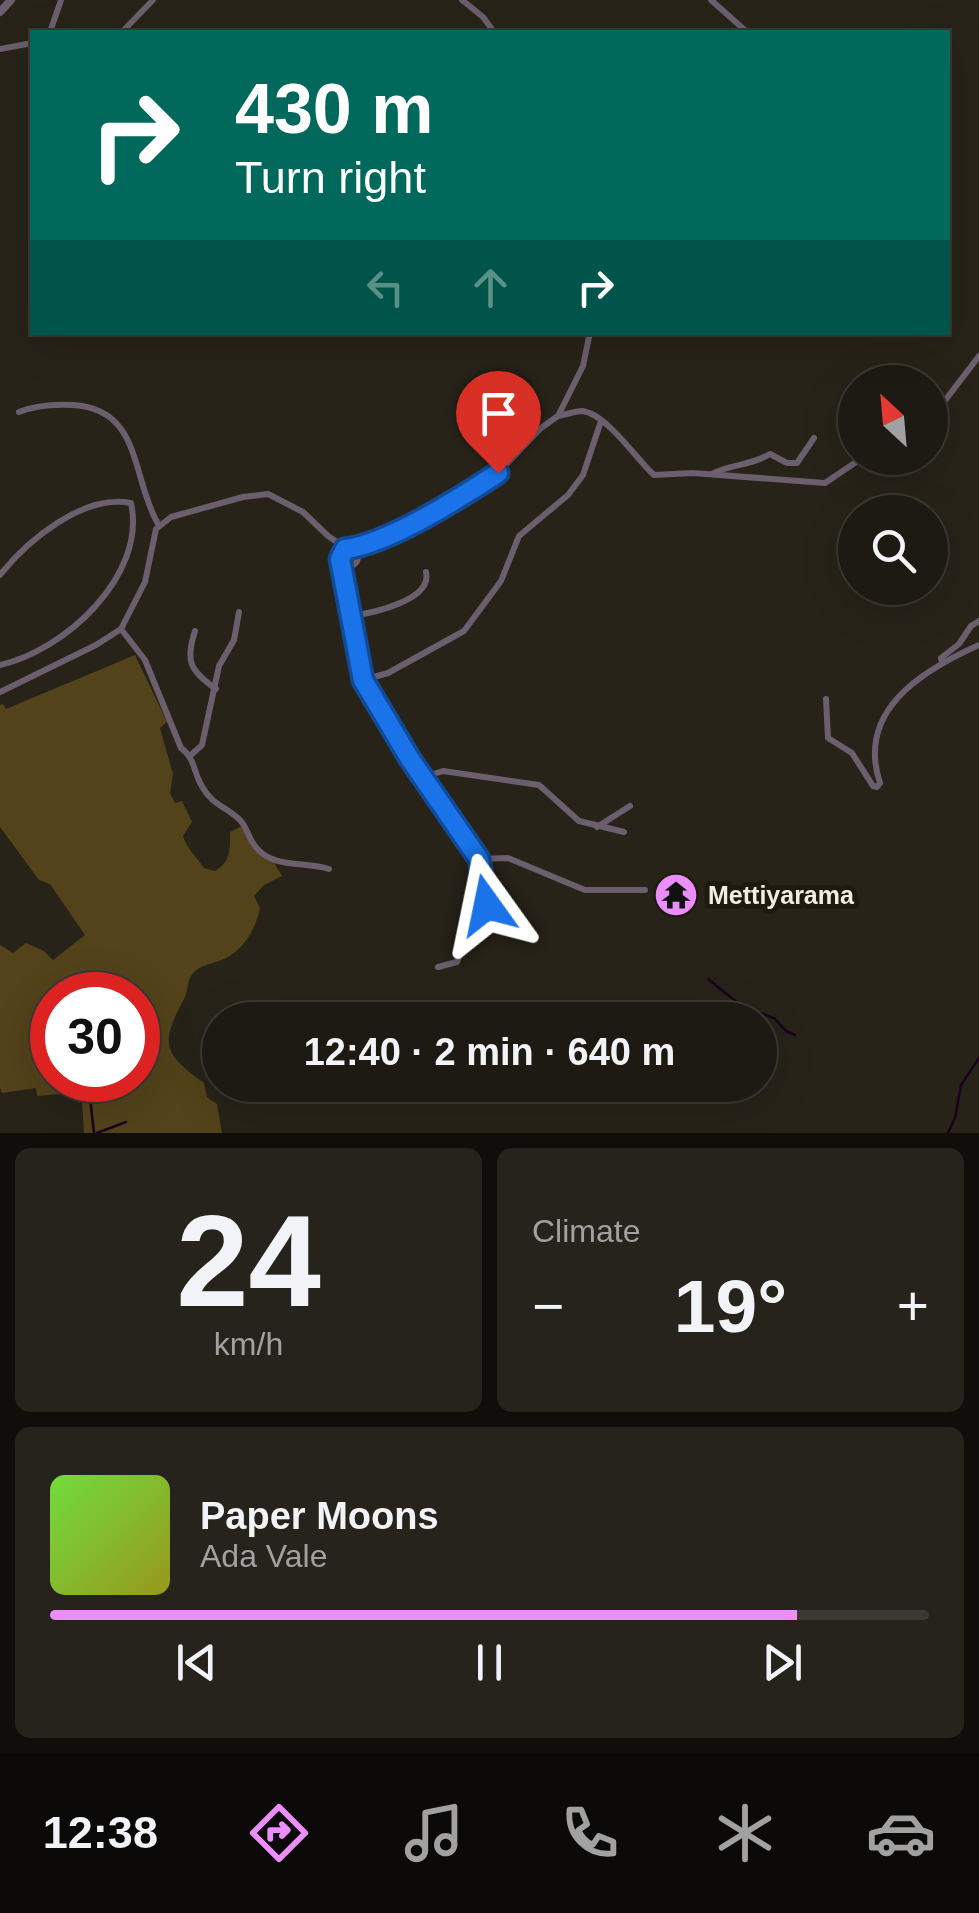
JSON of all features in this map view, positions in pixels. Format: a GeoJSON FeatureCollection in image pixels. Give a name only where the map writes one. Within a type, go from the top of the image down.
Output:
{"type":"FeatureCollection","features":[{"type":"Feature","properties":{"kind":"street"},"geometry":{"type":"LineString","coordinates":[[0,12],[11,0]]}},
{"type":"Feature","properties":{"kind":"street"},"geometry":{"type":"LineString","coordinates":[[51,30],[61,0]]}},
{"type":"Feature","properties":{"kind":"street"},"geometry":{"type":"LineString","coordinates":[[124,30],[152,0]]}},
{"type":"Feature","properties":{"kind":"street"},"geometry":{"type":"LineString","coordinates":[[462,0],[493,30]]}},
{"type":"Feature","properties":{"kind":"street"},"geometry":{"type":"LineString","coordinates":[[711,0],[745,30]]}},
{"type":"Feature","properties":{"kind":"street"},"geometry":{"type":"LineString","coordinates":[[0,50],[30,43]]}},
{"type":"Feature","properties":{"kind":"street"},"geometry":{"type":"LineString","coordinates":[[558,416],[583,366],[589,335]]}},
{"type":"Feature","properties":{"kind":"street"},"geometry":{"type":"LineString","coordinates":[[948,397],[979,356]]}},
{"type":"Feature","properties":{"kind":"street"},"geometry":{"type":"LineString","coordinates":[[0,692],[121,629],[146,582],[158,524],[147,504],[130,440],[106,412],[62,405],[33,406],[18,412]]}},
{"type":"Feature","properties":{"kind":"street"},"geometry":{"type":"LineString","coordinates":[[340,561],[349,549],[370,544],[470,492],[498,473],[541,428],[558,416],[585,412],[601,421],[654,474],[824,483],[838,474]]}},
{"type":"Feature","properties":{"kind":"street"},"geometry":{"type":"LineString","coordinates":[[363,680],[388,673],[464,631],[501,582],[519,536],[568,494],[583,475],[601,421]]}},
{"type":"Feature","properties":{"kind":"street"},"geometry":{"type":"LineString","coordinates":[[711,475],[727,467],[754,464],[770,454],[797,463],[814,438]]}},
{"type":"Feature","properties":{"kind":"street"},"geometry":{"type":"LineString","coordinates":[[158,524],[187,512],[268,494],[303,512],[328,536],[356,552],[346,591]]}},
{"type":"Feature","properties":{"kind":"street"},"geometry":{"type":"LineString","coordinates":[[0,575],[40,536],[72,516],[101,504],[131,503],[127,554],[100,602],[40,652],[0,666]]}},
{"type":"Feature","properties":{"kind":"street"},"geometry":{"type":"LineString","coordinates":[[328,536],[340,561],[363,680],[479,859],[486,890],[485,914],[460,930],[457,962],[438,967]]}},
{"type":"Feature","properties":{"kind":"street"},"geometry":{"type":"LineString","coordinates":[[355,563],[370,544]]}},
{"type":"Feature","properties":{"kind":"street"},"geometry":{"type":"LineString","coordinates":[[340,561],[355,563]]}},
{"type":"Feature","properties":{"kind":"street"},"geometry":{"type":"LineString","coordinates":[[351,616],[398,604],[425,588],[426,572]]}},
{"type":"Feature","properties":{"kind":"street"},"geometry":{"type":"LineString","coordinates":[[191,755],[202,745],[219,666],[238,629],[239,612]]}},
{"type":"Feature","properties":{"kind":"street"},"geometry":{"type":"LineString","coordinates":[[942,662],[941,658],[979,621]]}},
{"type":"Feature","properties":{"kind":"street"},"geometry":{"type":"LineString","coordinates":[[121,629],[145,660],[181,748],[191,755],[198,780],[208,796],[237,817],[256,848],[273,861],[329,869]]}},
{"type":"Feature","properties":{"kind":"street"},"geometry":{"type":"LineString","coordinates":[[194,631],[190,663],[216,689]]}},
{"type":"Feature","properties":{"kind":"street"},"geometry":{"type":"LineString","coordinates":[[826,699],[828,738],[852,753],[877,788],[880,783],[872,754],[878,724],[887,710],[942,662],[979,645]]}},
{"type":"Feature","properties":{"kind":"street"},"geometry":{"type":"LineString","coordinates":[[424,777],[443,770],[539,785],[580,821],[624,832]]}},
{"type":"Feature","properties":{"kind":"street"},"geometry":{"type":"LineString","coordinates":[[597,828],[630,806]]}},
{"type":"Feature","properties":{"kind":"street"},"geometry":{"type":"LineString","coordinates":[[479,859],[508,858],[585,890],[645,890]]}},
{"type":"Feature","properties":{"kind":"shaded area"},"geometry":{"type":"Polygon","coordinates":[[[135,655],[167,722],[160,728],[173,774],[170,793],[175,803],[182,801],[192,822],[183,836],[189,848],[204,868],[215,871],[227,859],[230,832],[244,825],[256,848],[273,861],[282,876],[264,885],[254,896],[260,908],[244,943],[233,954],[191,976],[171,1027],[173,1055],[202,1081],[202,1102],[217,1104],[222,1133],[84,1133],[82,1102],[160,1102],[160,972],[30,972],[30,1089],[2,1093],[0,945],[13,953],[26,943],[53,960],[85,935],[50,884],[39,880],[0,827],[3,704],[6,709],[135,655]]]}},
{"type":"Feature","properties":{"kind":"waterway"},"geometry":{"type":"LineString","coordinates":[[708,979],[743,1007],[774,1018],[795,1035]]}},
{"type":"Feature","properties":{"kind":"waterway"},"geometry":{"type":"LineString","coordinates":[[948,1133],[961,1085],[979,1058]]}},
{"type":"Feature","properties":{"kind":"waterway"},"geometry":{"type":"LineString","coordinates":[[90,1102],[94,1133]]}},
{"type":"Feature","properties":{"kind":"waterway"},"geometry":{"type":"LineString","coordinates":[[97,1133],[126,1122]]}},
{"type":"Feature","properties":{"kind":"place","name":"Mettiyarama"},"geometry":{"type":"Point","coordinates":[676,895]}},
{"type":"Feature","properties":{"kind":"route"},"geometry":{"type":"LineString","coordinates":[[487,905],[479,859],[410,759],[363,680],[340,559],[345,549],[376,542],[498,473]]}}]}
